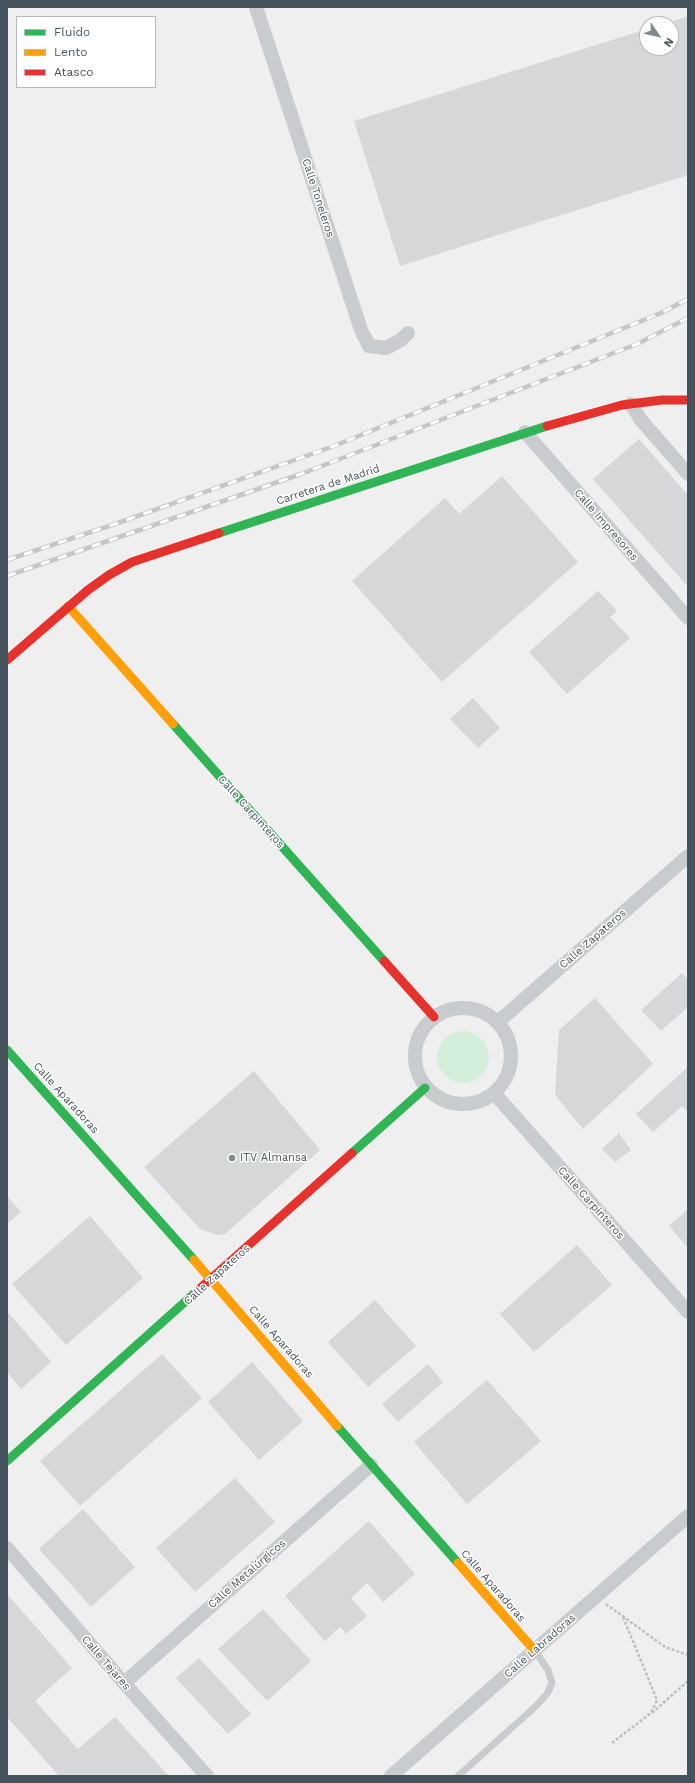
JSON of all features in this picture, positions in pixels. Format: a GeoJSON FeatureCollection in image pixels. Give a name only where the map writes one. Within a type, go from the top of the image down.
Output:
{"type":"FeatureCollection","features":[{"type":"Feature","properties":{"kind":"street","name":"Calle Toneleros"},"geometry":{"type":"LineString","coordinates":[[256,7],[360,330],[369,346],[386,348],[401,340],[408,333]]}},
{"type":"Feature","properties":{"kind":"street","name":"Carretera de Madrid"},"geometry":{"type":"LineString","coordinates":[[7,660],[68,606],[109,575],[132,562],[525,432],[631,404],[662,400],[688,400]]}},
{"type":"Feature","properties":{"kind":"street"},"geometry":{"type":"LineString","coordinates":[[631,404],[641,420],[688,474]]}},
{"type":"Feature","properties":{"kind":"street","name":"Calle Impresores"},"geometry":{"type":"LineString","coordinates":[[525,432],[688,618]]}},
{"type":"Feature","properties":{"kind":"street","name":"Calle Carpinteros"},"geometry":{"type":"LineString","coordinates":[[68,606],[434,1017]]}},
{"type":"Feature","properties":{"kind":"street","name":"Calle Zapateros"},"geometry":{"type":"LineString","coordinates":[[498,1022],[688,856]]}},
{"type":"Feature","properties":{"kind":"street"},"geometry":{"type":"LineString","coordinates":[[460,1008],[474,1009],[487,1014],[498,1022],[507,1036],[511,1052],[510,1068],[508,1073],[503,1083],[494,1093],[479,1102],[465,1105],[450,1104],[436,1098],[425,1088],[417,1074],[414,1058],[416,1043],[423,1028],[434,1017],[447,1010],[460,1008]]}},
{"type":"Feature","properties":{"kind":"street","name":"Calle Aparadoras"},"geometry":{"type":"LineString","coordinates":[[7,1050],[212,1280],[371,1465],[535,1651]]}},
{"type":"Feature","properties":{"kind":"street","name":"Calle Zapateros"},"geometry":{"type":"LineString","coordinates":[[7,1461],[212,1280],[425,1088]]}},
{"type":"Feature","properties":{"kind":"street","name":"Calle Carpinteros"},"geometry":{"type":"LineString","coordinates":[[494,1093],[688,1312]]}},
{"type":"Feature","properties":{"kind":"street","name":"Calle Metalúrgicos"},"geometry":{"type":"LineString","coordinates":[[124,1683],[371,1465]]}},
{"type":"Feature","properties":{"kind":"street","name":"Calle Labradoras"},"geometry":{"type":"LineString","coordinates":[[391,1776],[688,1516]]}},
{"type":"Feature","properties":{"kind":"street","name":"Calle Tejares"},"geometry":{"type":"LineString","coordinates":[[7,1548],[207,1776]]}},
{"type":"Feature","properties":{"kind":"lane"},"geometry":{"type":"LineString","coordinates":[[458,1776],[535,1707],[547,1694],[552,1683],[548,1670],[535,1651]]}},
{"type":"Feature","properties":{"kind":"path"},"geometry":{"type":"LineString","coordinates":[[596,1597],[665,1647],[688,1655]]}},
{"type":"Feature","properties":{"kind":"path"},"geometry":{"type":"LineString","coordinates":[[623,1617],[657,1700],[651,1713]]}},
{"type":"Feature","properties":{"kind":"path"},"geometry":{"type":"LineString","coordinates":[[612,1742],[651,1713],[688,1681]]}},
{"type":"Feature","properties":{"kind":"green space"},"geometry":{"type":"Polygon","coordinates":[[[463,1031],[477,1035],[485,1043],[489,1057],[485,1071],[477,1079],[463,1083],[449,1079],[441,1071],[437,1057],[441,1043],[449,1035],[463,1031]]]}},
{"type":"Feature","properties":{"kind":"building"},"geometry":{"type":"Polygon","coordinates":[[[688,16],[688,175],[400,266],[354,121],[639,32],[639,56],[679,56],[679,19],[688,16]]]}},
{"type":"Feature","properties":{"kind":"building"},"geometry":{"type":"Polygon","coordinates":[[[639,439],[688,495],[688,587],[593,479],[639,439]]]}},
{"type":"Feature","properties":{"kind":"building"},"geometry":{"type":"Polygon","coordinates":[[[502,476],[578,562],[442,682],[352,581],[445,498],[459,514],[502,476]]]}},
{"type":"Feature","properties":{"kind":"building"},"geometry":{"type":"Polygon","coordinates":[[[598,591],[617,611],[610,617],[630,638],[567,694],[529,652],[598,591]]]}},
{"type":"Feature","properties":{"kind":"building"},"geometry":{"type":"Polygon","coordinates":[[[473,698],[500,728],[478,748],[450,719],[473,698]]]}},
{"type":"Feature","properties":{"kind":"building"},"geometry":{"type":"Polygon","coordinates":[[[682,973],[688,980],[688,1007],[661,1031],[641,1010],[682,973]]]}},
{"type":"Feature","properties":{"kind":"building"},"geometry":{"type":"Polygon","coordinates":[[[595,998],[653,1064],[583,1129],[555,1095],[559,1030],[595,998]]]}},
{"type":"Feature","properties":{"kind":"building"},"geometry":{"type":"Polygon","coordinates":[[[688,1067],[688,1112],[682,1106],[653,1132],[636,1114],[688,1067]]]}},
{"type":"Feature","properties":{"kind":"building","name":"ITV Almansa"},"geometry":{"type":"Polygon","coordinates":[[[254,1071],[320,1150],[225,1234],[217,1235],[200,1229],[144,1167],[254,1071]]]}},
{"type":"Feature","properties":{"kind":"building"},"geometry":{"type":"Polygon","coordinates":[[[619,1133],[631,1150],[615,1162],[602,1149],[619,1133]]]}},
{"type":"Feature","properties":{"kind":"building"},"geometry":{"type":"Polygon","coordinates":[[[7,1196],[21,1212],[7,1224],[7,1196]]]}},
{"type":"Feature","properties":{"kind":"building"},"geometry":{"type":"Polygon","coordinates":[[[688,1209],[688,1248],[669,1226],[688,1209]]]}},
{"type":"Feature","properties":{"kind":"building"},"geometry":{"type":"Polygon","coordinates":[[[90,1216],[143,1278],[66,1345],[12,1284],[90,1216]]]}},
{"type":"Feature","properties":{"kind":"building"},"geometry":{"type":"Polygon","coordinates":[[[577,1245],[612,1285],[534,1352],[500,1314],[577,1245]]]}},
{"type":"Feature","properties":{"kind":"building"},"geometry":{"type":"Polygon","coordinates":[[[375,1300],[416,1346],[368,1387],[328,1342],[375,1300]]]}},
{"type":"Feature","properties":{"kind":"building"},"geometry":{"type":"Polygon","coordinates":[[[7,1311],[51,1362],[21,1389],[7,1372],[7,1311]]]}},
{"type":"Feature","properties":{"kind":"building"},"geometry":{"type":"Polygon","coordinates":[[[162,1354],[202,1398],[80,1506],[40,1461],[162,1354]]]}},
{"type":"Feature","properties":{"kind":"building"},"geometry":{"type":"Polygon","coordinates":[[[252,1362],[303,1421],[259,1460],[208,1402],[252,1362]]]}},
{"type":"Feature","properties":{"kind":"building"},"geometry":{"type":"Polygon","coordinates":[[[428,1364],[443,1382],[398,1422],[382,1404],[428,1364]]]}},
{"type":"Feature","properties":{"kind":"building"},"geometry":{"type":"Polygon","coordinates":[[[487,1380],[541,1441],[467,1504],[414,1442],[487,1380]]]}},
{"type":"Feature","properties":{"kind":"building"},"geometry":{"type":"Polygon","coordinates":[[[235,1478],[275,1522],[195,1592],[156,1548],[235,1478]]]}},
{"type":"Feature","properties":{"kind":"building"},"geometry":{"type":"Polygon","coordinates":[[[83,1509],[135,1567],[91,1607],[39,1549],[83,1509]]]}},
{"type":"Feature","properties":{"kind":"building"},"geometry":{"type":"Polygon","coordinates":[[[369,1521],[415,1574],[383,1602],[367,1583],[351,1598],[367,1616],[346,1634],[340,1627],[325,1641],[285,1596],[369,1521]]]}},
{"type":"Feature","properties":{"kind":"building"},"geometry":{"type":"Polygon","coordinates":[[[7,1594],[72,1668],[35,1701],[78,1749],[115,1717],[169,1776],[59,1776],[7,1717],[7,1594]]]}},
{"type":"Feature","properties":{"kind":"building"},"geometry":{"type":"Polygon","coordinates":[[[263,1609],[311,1661],[267,1701],[218,1649],[263,1609]]]}},
{"type":"Feature","properties":{"kind":"building"},"geometry":{"type":"Polygon","coordinates":[[[199,1658],[251,1714],[228,1734],[176,1678],[199,1658]]]}},
{"type":"Feature","properties":{"kind":"railway"},"geometry":{"type":"LineString","coordinates":[[7,560],[118,523],[334,446],[661,313],[688,299]]}},
{"type":"Feature","properties":{"kind":"railway"},"geometry":{"type":"LineString","coordinates":[[7,576],[301,474],[637,344],[688,318]]}},
{"type":"Feature","properties":{"kind":"traffic: fast"},"geometry":{"type":"LineString","coordinates":[[219,533],[547,426]]}},
{"type":"Feature","properties":{"kind":"traffic: fast"},"geometry":{"type":"LineString","coordinates":[[173,724],[384,961]]}},
{"type":"Feature","properties":{"kind":"traffic: fast"},"geometry":{"type":"LineString","coordinates":[[7,1050],[194,1260]]}},
{"type":"Feature","properties":{"kind":"traffic: fast"},"geometry":{"type":"LineString","coordinates":[[352,1153],[425,1088]]}},
{"type":"Feature","properties":{"kind":"traffic: fast"},"geometry":{"type":"LineString","coordinates":[[7,1461],[196,1292]]}},
{"type":"Feature","properties":{"kind":"traffic: fast"},"geometry":{"type":"LineString","coordinates":[[337,1426],[458,1563]]}},
{"type":"Feature","properties":{"kind":"traffic: slow"},"geometry":{"type":"LineString","coordinates":[[68,606],[173,724]]}},
{"type":"Feature","properties":{"kind":"traffic: slow"},"geometry":{"type":"LineString","coordinates":[[194,1260],[337,1426]]}},
{"type":"Feature","properties":{"kind":"traffic: slow"},"geometry":{"type":"LineString","coordinates":[[458,1563],[535,1651]]}},
{"type":"Feature","properties":{"kind":"traffic: jam"},"geometry":{"type":"LineString","coordinates":[[547,426],[622,405],[662,400],[688,400]]}},
{"type":"Feature","properties":{"kind":"traffic: jam"},"geometry":{"type":"LineString","coordinates":[[7,660],[88,590],[109,575],[132,562],[219,533]]}},
{"type":"Feature","properties":{"kind":"traffic: jam"},"geometry":{"type":"LineString","coordinates":[[384,961],[434,1017]]}},
{"type":"Feature","properties":{"kind":"traffic: jam"},"geometry":{"type":"LineString","coordinates":[[196,1292],[352,1153]]}},
{"type":"Feature","properties":{"kind":"place","name":"ITV Almansa"},"geometry":{"type":"Point","coordinates":[232,1158]}}]}
